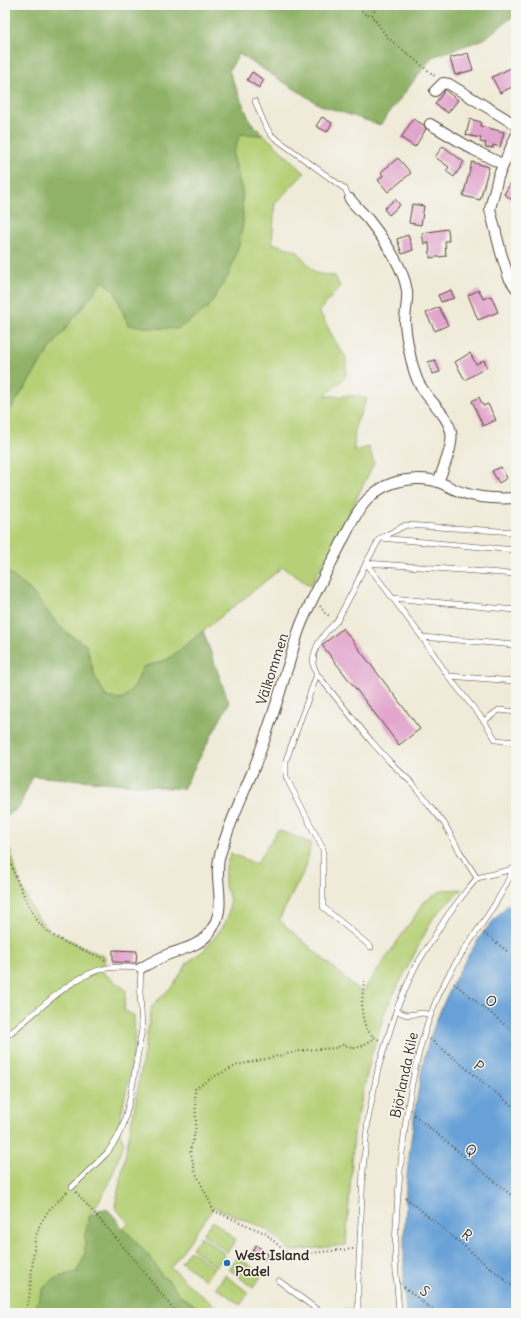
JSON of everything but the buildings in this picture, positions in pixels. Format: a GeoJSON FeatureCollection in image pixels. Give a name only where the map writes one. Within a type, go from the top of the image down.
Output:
{"type":"FeatureCollection","features":[{"type":"Feature","properties":{"kind":"street"},"geometry":{"type":"LineString","coordinates":[[435,91],[443,83],[449,84],[516,126]]}},
{"type":"Feature","properties":{"kind":"street"},"geometry":{"type":"LineString","coordinates":[[430,124],[474,150],[502,164]]}},
{"type":"Feature","properties":{"kind":"street"},"geometry":{"type":"LineString","coordinates":[[516,136],[502,164],[490,208],[509,278],[516,288]]}},
{"type":"Feature","properties":{"kind":"street"},"geometry":{"type":"LineString","coordinates":[[350,199],[368,220],[390,250],[401,271],[407,291],[405,321],[407,336],[417,379],[422,389],[446,420],[451,432],[452,440],[438,482]]}},
{"type":"Feature","properties":{"kind":"street","name":"Välkommen"},"geometry":{"type":"LineString","coordinates":[[141,968],[154,960],[191,947],[209,933],[215,923],[221,898],[218,880],[219,857],[225,838],[256,762],[302,622],[310,603],[362,505],[371,495],[393,483],[413,480],[438,482],[450,489],[476,496],[498,499],[516,498]]}},
{"type":"Feature","properties":{"kind":"lane"},"geometry":{"type":"LineString","coordinates":[[255,101],[264,123],[271,135],[345,189],[350,199]]}},
{"type":"Feature","properties":{"kind":"lane"},"geometry":{"type":"LineString","coordinates":[[477,878],[460,852],[444,823],[413,784],[371,741],[316,674],[313,665],[314,654],[326,632],[337,621],[380,538],[406,525],[516,532]]}},
{"type":"Feature","properties":{"kind":"lane"},"geometry":{"type":"LineString","coordinates":[[380,538],[516,550]]}},
{"type":"Feature","properties":{"kind":"lane"},"geometry":{"type":"LineString","coordinates":[[366,563],[516,574]]}},
{"type":"Feature","properties":{"kind":"lane"},"geometry":{"type":"LineString","coordinates":[[366,563],[422,637],[448,676],[484,721],[496,740],[516,742]]}},
{"type":"Feature","properties":{"kind":"lane"},"geometry":{"type":"LineString","coordinates":[[393,598],[516,610]]}},
{"type":"Feature","properties":{"kind":"lane"},"geometry":{"type":"LineString","coordinates":[[422,637],[516,645]]}},
{"type":"Feature","properties":{"kind":"lane"},"geometry":{"type":"LineString","coordinates":[[316,674],[286,760],[286,777],[323,849],[323,908],[371,947]]}},
{"type":"Feature","properties":{"kind":"lane"},"geometry":{"type":"LineString","coordinates":[[448,676],[516,681]]}},
{"type":"Feature","properties":{"kind":"lane"},"geometry":{"type":"LineString","coordinates":[[484,721],[499,710],[516,712]]}},
{"type":"Feature","properties":{"kind":"lane"},"geometry":{"type":"LineString","coordinates":[[332,1313],[358,1312],[363,1170],[368,1119],[385,1042],[396,1011],[414,970],[446,916],[477,878],[515,868]]}},
{"type":"Feature","properties":{"kind":"lane","name":"Björlanda Kile"},"geometry":{"type":"LineString","coordinates":[[399,1313],[395,1251],[397,1195],[408,1105],[414,1070],[423,1036],[439,993],[456,962],[500,895],[515,868]]}},
{"type":"Feature","properties":{"kind":"lane"},"geometry":{"type":"LineString","coordinates":[[5,1037],[67,986],[82,977],[108,968],[141,968],[140,991],[142,1029],[131,1094],[123,1126],[107,1153],[72,1187]]}},
{"type":"Feature","properties":{"kind":"lane"},"geometry":{"type":"LineString","coordinates":[[396,1011],[406,1015],[423,1013],[431,1015]]}},
{"type":"Feature","properties":{"kind":"lane"},"geometry":{"type":"LineString","coordinates":[[280,1281],[320,1312],[325,1313]]}},
{"type":"Feature","properties":{"kind":"path"},"geometry":{"type":"LineString","coordinates":[[356,5],[366,15],[372,16],[386,37],[443,83]]}},
{"type":"Feature","properties":{"kind":"path"},"geometry":{"type":"LineString","coordinates":[[372,16],[376,8],[380,5]]}},
{"type":"Feature","properties":{"kind":"path"},"geometry":{"type":"LineString","coordinates":[[310,603],[318,604],[325,613],[337,621]]}},
{"type":"Feature","properties":{"kind":"path"},"geometry":{"type":"LineString","coordinates":[[5,850],[26,898],[37,920],[44,929],[66,943],[104,959],[108,968]]}},
{"type":"Feature","properties":{"kind":"path"},"geometry":{"type":"LineString","coordinates":[[484,932],[516,958]]}},
{"type":"Feature","properties":{"kind":"path"},"geometry":{"type":"LineString","coordinates":[[364,982],[362,1009],[363,1022],[370,1034],[385,1042]]}},
{"type":"Feature","properties":{"kind":"path","name":"O"},"geometry":{"type":"LineString","coordinates":[[454,983],[516,1034]]}},
{"type":"Feature","properties":{"kind":"path"},"geometry":{"type":"LineString","coordinates":[[360,1248],[289,1255],[266,1233],[214,1211],[195,1170],[190,1150],[196,1125],[195,1089],[213,1077],[238,1065],[289,1052],[335,1048],[343,1045],[354,1048],[360,1047],[375,1038]]}},
{"type":"Feature","properties":{"kind":"path","name":"P"},"geometry":{"type":"LineString","coordinates":[[430,1039],[516,1109]]}},
{"type":"Feature","properties":{"kind":"path","name":"Q"},"geometry":{"type":"LineString","coordinates":[[414,1115],[516,1199]]}},
{"type":"Feature","properties":{"kind":"path"},"geometry":{"type":"LineString","coordinates":[[24,1313],[30,1299],[35,1239],[40,1224],[49,1210],[72,1187],[132,1257],[173,1309],[178,1313]]}},
{"type":"Feature","properties":{"kind":"path","name":"R"},"geometry":{"type":"LineString","coordinates":[[405,1198],[516,1289]]}},
{"type":"Feature","properties":{"kind":"path","name":"S"},"geometry":{"type":"LineString","coordinates":[[401,1285],[436,1313]]}},
{"type":"Feature","properties":{"kind":"green space"},"geometry":{"type":"Polygon","coordinates":[[[5,5],[516,5],[516,14],[484,39],[432,57],[380,125],[320,105],[239,54],[229,71],[250,121],[264,135],[240,134],[233,155],[242,192],[243,222],[239,245],[229,275],[208,308],[178,329],[128,325],[115,292],[103,281],[49,350],[5,418],[5,5]]]}},
{"type":"Feature","properties":{"kind":"green space"},"geometry":{"type":"Polygon","coordinates":[[[240,134],[264,135],[305,173],[275,203],[272,243],[297,251],[315,273],[335,276],[340,287],[319,311],[339,348],[346,357],[346,376],[325,396],[357,396],[367,399],[355,426],[354,451],[369,447],[374,463],[330,552],[310,586],[283,567],[167,660],[143,667],[135,686],[122,699],[106,697],[95,677],[86,645],[67,633],[58,625],[32,592],[5,570],[5,418],[49,350],[103,280],[115,292],[128,325],[239,245],[243,222],[242,192],[233,154],[240,134]]]}},
{"type":"Feature","properties":{"kind":"green space"},"geometry":{"type":"Polygon","coordinates":[[[5,570],[32,592],[58,625],[67,633],[86,645],[95,677],[106,697],[122,699],[135,686],[143,667],[167,660],[203,631],[229,703],[183,789],[33,776],[19,807],[5,817],[5,570]]]}},
{"type":"Feature","properties":{"kind":"green space"},"geometry":{"type":"Polygon","coordinates":[[[278,830],[311,843],[306,867],[279,920],[362,993],[425,901],[443,890],[462,889],[433,918],[385,1011],[371,1056],[354,1133],[346,1245],[291,1251],[268,1230],[214,1207],[171,1267],[188,1284],[223,1313],[199,1313],[194,1305],[182,1297],[170,1282],[162,1276],[152,1260],[130,1235],[122,1229],[129,1224],[115,1207],[135,1105],[152,1006],[174,984],[188,962],[204,950],[224,925],[228,916],[230,903],[225,887],[225,872],[230,853],[256,864],[278,830]]]}},
{"type":"Feature","properties":{"kind":"green space"},"geometry":{"type":"Polygon","coordinates":[[[5,838],[12,856],[19,882],[34,913],[50,931],[105,957],[103,973],[126,990],[124,1010],[134,1016],[135,1036],[131,1068],[118,1129],[124,1142],[109,1184],[90,1216],[165,1313],[44,1287],[33,1313],[5,1313],[5,838]]]}},
{"type":"Feature","properties":{"kind":"green space"},"geometry":{"type":"Polygon","coordinates":[[[98,1210],[108,1210],[115,1217],[122,1229],[130,1235],[152,1260],[162,1276],[170,1282],[182,1297],[194,1305],[199,1313],[33,1313],[40,1295],[48,1284],[58,1278],[77,1272],[85,1254],[85,1235],[89,1217],[98,1210]]]}},
{"type":"Feature","properties":{"kind":"green space"},"geometry":{"type":"Polygon","coordinates":[[[213,1221],[236,1240],[227,1252],[203,1234],[213,1221]]]}},
{"type":"Feature","properties":{"kind":"green space"},"geometry":{"type":"Polygon","coordinates":[[[201,1236],[225,1254],[216,1267],[192,1248],[201,1236]]]}},
{"type":"Feature","properties":{"kind":"green space"},"geometry":{"type":"Polygon","coordinates":[[[190,1250],[214,1268],[205,1280],[181,1262],[190,1250]]]}},
{"type":"Feature","properties":{"kind":"green space"},"geometry":{"type":"Polygon","coordinates":[[[238,1257],[262,1275],[253,1288],[229,1269],[238,1257]]]}},
{"type":"Feature","properties":{"kind":"green space"},"geometry":{"type":"Polygon","coordinates":[[[225,1275],[249,1293],[240,1305],[216,1287],[225,1275]]]}},
{"type":"Feature","properties":{"kind":"water"},"geometry":{"type":"Polygon","coordinates":[[[516,896],[516,1313],[406,1313],[404,1289],[401,1285],[404,1285],[405,1198],[414,1118],[426,1051],[440,1011],[467,957],[487,928],[516,896]]]}},
{"type":"Feature","properties":{"kind":"place","name":"West Island Padel"},"geometry":{"type":"Point","coordinates":[227,1263]}}]}
